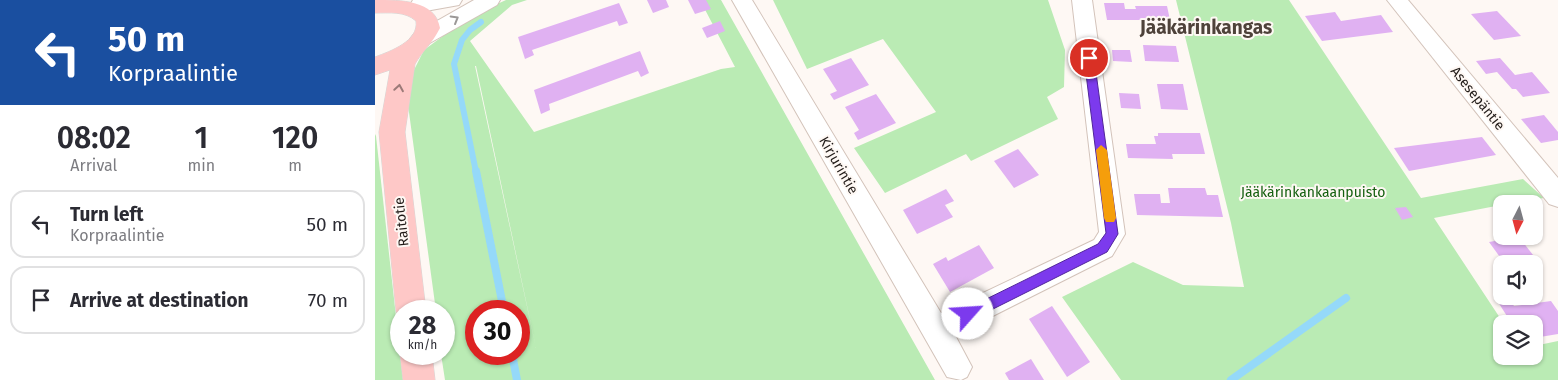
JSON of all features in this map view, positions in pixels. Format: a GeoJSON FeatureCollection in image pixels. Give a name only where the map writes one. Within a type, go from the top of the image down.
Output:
{"type":"FeatureCollection","features":[{"type":"Feature","properties":{"kind":"main road"},"geometry":{"type":"LineString","coordinates":[[375,5],[387,2],[414,3]]}},
{"type":"Feature","properties":{"kind":"main road","name":"Raitotie"},"geometry":{"type":"LineString","coordinates":[[410,300],[392,132],[403,64],[427,32],[430,17],[427,10],[414,3]]}},
{"type":"Feature","properties":{"kind":"main road"},"geometry":{"type":"LineString","coordinates":[[375,66],[392,60],[417,43]]}},
{"type":"Feature","properties":{"kind":"main road","name":"Raitotie"},"geometry":{"type":"LineString","coordinates":[[375,107],[392,132]]}},
{"type":"Feature","properties":{"kind":"main road"},"geometry":{"type":"LineString","coordinates":[[417,365],[419,380]]}},
{"type":"Feature","properties":{"kind":"street"},"geometry":{"type":"LineString","coordinates":[[414,3],[452,0]]}},
{"type":"Feature","properties":{"kind":"street"},"geometry":{"type":"LineString","coordinates":[[417,43],[491,0]]}},
{"type":"Feature","properties":{"kind":"street","name":"Kirjurintie"},"geometry":{"type":"LineString","coordinates":[[741,0],[957,367]]}},
{"type":"Feature","properties":{"kind":"street"},"geometry":{"type":"LineString","coordinates":[[936,330],[1103,248],[1112,234],[1081,0]]}},
{"type":"Feature","properties":{"kind":"street","name":"Asesepäntie"},"geometry":{"type":"LineString","coordinates":[[1397,0],[1558,196]]}},
{"type":"Feature","properties":{"kind":"green space"},"geometry":{"type":"Polygon","coordinates":[[[506,0],[527,0],[512,5],[470,41],[534,132],[721,69],[735,67],[700,0],[721,0],[935,380],[445,380],[443,365],[455,365],[455,300],[435,300],[408,105],[411,76],[424,50],[469,17],[506,0]],[[475,66],[526,300],[465,300],[465,365],[530,365],[530,320],[536,348],[530,320],[530,300],[526,300],[475,66]]]}},
{"type":"Feature","properties":{"kind":"green space"},"geometry":{"type":"Polygon","coordinates":[[[773,0],[1048,0],[1065,50],[1064,87],[1047,97],[1058,119],[971,161],[966,154],[885,193],[854,148],[936,112],[883,39],[807,69],[773,0]]]}},
{"type":"Feature","properties":{"kind":"green space","name":"Jääkärinkankaanpuisto"},"geometry":{"type":"Polygon","coordinates":[[[1176,0],[1289,0],[1421,198],[1523,179],[1541,195],[1493,195],[1493,207],[1434,218],[1498,315],[1493,315],[1493,365],[1543,365],[1543,344],[1558,341],[1558,380],[1121,380],[1062,297],[1133,262],[1183,285],[1244,287],[1231,223],[1176,0]]]}},
{"type":"Feature","properties":{"kind":"green space"},"geometry":{"type":"Polygon","coordinates":[[[375,134],[394,300],[390,300],[390,365],[401,365],[403,380],[375,380],[375,134]]]}},
{"type":"Feature","properties":{"kind":"building"},"geometry":{"type":"Polygon","coordinates":[[[647,0],[666,0],[669,7],[653,13],[647,0]]]}},
{"type":"Feature","properties":{"kind":"building"},"geometry":{"type":"Polygon","coordinates":[[[688,0],[706,0],[711,9],[695,14],[688,0]]]}},
{"type":"Feature","properties":{"kind":"building"},"geometry":{"type":"Polygon","coordinates":[[[619,3],[628,23],[619,26],[617,21],[532,50],[534,55],[525,59],[518,37],[619,3]]]}},
{"type":"Feature","properties":{"kind":"building"},"geometry":{"type":"Polygon","coordinates":[[[1104,3],[1124,3],[1125,9],[1136,9],[1135,6],[1167,6],[1170,20],[1107,20],[1104,3]]]}},
{"type":"Feature","properties":{"kind":"building"},"geometry":{"type":"Polygon","coordinates":[[[1497,11],[1521,36],[1494,40],[1471,14],[1497,11]]]}},
{"type":"Feature","properties":{"kind":"building"},"geometry":{"type":"Polygon","coordinates":[[[1335,12],[1341,21],[1381,15],[1393,32],[1322,41],[1305,16],[1335,12]]]}},
{"type":"Feature","properties":{"kind":"building"},"geometry":{"type":"Polygon","coordinates":[[[720,21],[725,31],[707,38],[702,28],[720,21]]]}},
{"type":"Feature","properties":{"kind":"building"},"geometry":{"type":"Polygon","coordinates":[[[1143,45],[1176,46],[1179,62],[1145,61],[1143,45]]]}},
{"type":"Feature","properties":{"kind":"building"},"geometry":{"type":"Polygon","coordinates":[[[1112,50],[1130,50],[1132,62],[1113,61],[1112,50]]]}},
{"type":"Feature","properties":{"kind":"building"},"geometry":{"type":"Polygon","coordinates":[[[640,51],[649,73],[641,77],[638,71],[549,104],[550,110],[541,114],[534,90],[640,51]]]}},
{"type":"Feature","properties":{"kind":"building"},"geometry":{"type":"Polygon","coordinates":[[[851,58],[869,85],[834,100],[830,94],[837,91],[823,69],[851,58]]]}},
{"type":"Feature","properties":{"kind":"building"},"geometry":{"type":"Polygon","coordinates":[[[1500,58],[1515,75],[1532,72],[1550,93],[1523,97],[1516,89],[1512,89],[1497,72],[1486,74],[1476,61],[1500,58]]]}},
{"type":"Feature","properties":{"kind":"building"},"geometry":{"type":"Polygon","coordinates":[[[1157,84],[1183,84],[1188,110],[1161,109],[1157,84]]]}},
{"type":"Feature","properties":{"kind":"building"},"geometry":{"type":"Polygon","coordinates":[[[1119,93],[1139,94],[1141,109],[1121,108],[1119,93]]]}},
{"type":"Feature","properties":{"kind":"building"},"geometry":{"type":"Polygon","coordinates":[[[876,94],[896,123],[858,140],[854,133],[859,130],[845,107],[876,94]]]}},
{"type":"Feature","properties":{"kind":"building"},"geometry":{"type":"Polygon","coordinates":[[[1544,115],[1558,132],[1558,140],[1541,143],[1521,119],[1544,115]]]}},
{"type":"Feature","properties":{"kind":"building"},"geometry":{"type":"Polygon","coordinates":[[[1158,133],[1200,133],[1205,154],[1172,154],[1173,159],[1128,158],[1126,144],[1156,144],[1154,136],[1158,136],[1158,133]]]}},
{"type":"Feature","properties":{"kind":"building"},"geometry":{"type":"Polygon","coordinates":[[[1482,137],[1496,155],[1409,171],[1394,148],[1482,137]]]}},
{"type":"Feature","properties":{"kind":"building"},"geometry":{"type":"Polygon","coordinates":[[[1018,149],[1039,175],[1014,188],[994,161],[1018,149]]]}},
{"type":"Feature","properties":{"kind":"building"},"geometry":{"type":"Polygon","coordinates":[[[1168,188],[1205,188],[1207,195],[1218,195],[1223,217],[1137,215],[1134,194],[1160,194],[1161,203],[1170,203],[1168,188]]]}},
{"type":"Feature","properties":{"kind":"building"},"geometry":{"type":"Polygon","coordinates":[[[946,189],[954,201],[945,205],[953,217],[917,234],[903,210],[946,189]]]}},
{"type":"Feature","properties":{"kind":"building"},"geometry":{"type":"Polygon","coordinates":[[[1406,207],[1413,217],[1402,220],[1395,208],[1406,207]]]}},
{"type":"Feature","properties":{"kind":"building"},"geometry":{"type":"Polygon","coordinates":[[[1493,241],[1493,245],[1525,245],[1533,255],[1498,255],[1489,242],[1493,241]]]}},
{"type":"Feature","properties":{"kind":"building"},"geometry":{"type":"Polygon","coordinates":[[[979,245],[994,268],[950,292],[933,264],[946,257],[948,261],[979,245]]]}},
{"type":"Feature","properties":{"kind":"building"},"geometry":{"type":"Polygon","coordinates":[[[1551,301],[1558,311],[1558,334],[1543,336],[1543,315],[1506,315],[1500,305],[1543,305],[1543,302],[1551,301]]]}},
{"type":"Feature","properties":{"kind":"building"},"geometry":{"type":"Polygon","coordinates":[[[1052,306],[1090,362],[1067,377],[1029,319],[1052,306]]]}},
{"type":"Feature","properties":{"kind":"building"},"geometry":{"type":"Polygon","coordinates":[[[1031,359],[1044,380],[1009,380],[1005,373],[1031,359]]]}},
{"type":"Feature","properties":{"kind":"waterway"},"geometry":{"type":"LineString","coordinates":[[476,172],[454,64],[462,40],[470,30],[481,22]]}},
{"type":"Feature","properties":{"kind":"waterway"},"geometry":{"type":"LineString","coordinates":[[476,171],[502,300]]}},
{"type":"Feature","properties":{"kind":"waterway"},"geometry":{"type":"LineString","coordinates":[[1231,380],[1346,298]]}},
{"type":"Feature","properties":{"kind":"waterway"},"geometry":{"type":"LineString","coordinates":[[514,365],[517,380]]}},
{"type":"Feature","properties":{"kind":"slow traffic"},"geometry":{"type":"LineString","coordinates":[[1101,150],[1110,218]]}},
{"type":"Feature","properties":{"kind":"district","name":"Jääkärinkangas"},"geometry":{"type":"Point","coordinates":[1206,27]}},
{"type":"Feature","properties":{"kind":"route"},"geometry":{"type":"LineString","coordinates":[[968,314],[1089,256],[1103,248],[1112,234],[1089,58]]}}]}
